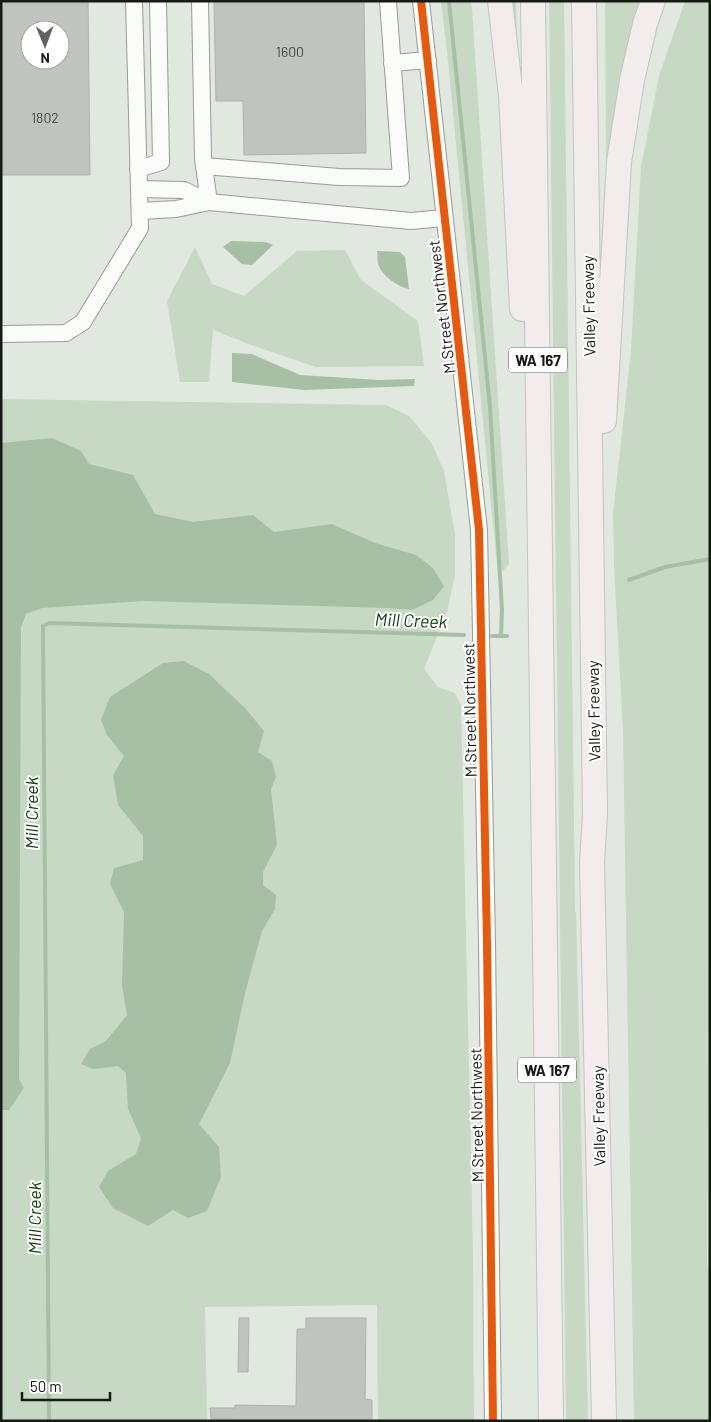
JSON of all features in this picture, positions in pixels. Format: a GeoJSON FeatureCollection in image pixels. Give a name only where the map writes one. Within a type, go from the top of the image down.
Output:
{"type":"FeatureCollection","features":[{"type":"Feature","properties":{"kind":"highway"},"geometry":{"type":"LineString","coordinates":[[500,1],[511,96],[542,719]]}},
{"type":"Feature","properties":{"kind":"highway","name":"WA 167"},"geometry":{"type":"LineString","coordinates":[[533,1],[551,1421]]}},
{"type":"Feature","properties":{"kind":"highway","name":"Valley Freeway"},"geometry":{"type":"LineString","coordinates":[[584,1],[595,813],[592,863],[604,1421]]}},
{"type":"Feature","properties":{"kind":"highway"},"geometry":{"type":"LineString","coordinates":[[590,466],[604,419],[618,179],[624,132],[632,80],[645,24],[653,1]]}},
{"type":"Feature","properties":{"kind":"street"},"geometry":{"type":"LineString","coordinates":[[1,334],[66,333],[83,322],[140,228],[134,1]]}},
{"type":"Feature","properties":{"kind":"street"},"geometry":{"type":"LineString","coordinates":[[138,169],[161,162],[158,1]]}},
{"type":"Feature","properties":{"kind":"street"},"geometry":{"type":"LineString","coordinates":[[200,1],[204,166],[209,202]]}},
{"type":"Feature","properties":{"kind":"street"},"geometry":{"type":"LineString","coordinates":[[204,166],[339,177],[401,178],[388,1]]}},
{"type":"Feature","properties":{"kind":"street","name":"M Street Northwest"},"geometry":{"type":"LineString","coordinates":[[421,1],[479,530],[493,1421]]}},
{"type":"Feature","properties":{"kind":"street"},"geometry":{"type":"LineString","coordinates":[[392,63],[428,60]]}},
{"type":"Feature","properties":{"kind":"street"},"geometry":{"type":"LineString","coordinates":[[139,189],[184,190],[209,202]]}},
{"type":"Feature","properties":{"kind":"street"},"geometry":{"type":"LineString","coordinates":[[140,211],[176,209],[209,202],[411,221],[444,218]]}},
{"type":"Feature","properties":{"kind":"shaded area"},"geometry":{"type":"Polygon","coordinates":[[[441,1],[471,1],[472,9],[509,564],[503,571],[497,565],[441,1]]]}},
{"type":"Feature","properties":{"kind":"shaded area"},"geometry":{"type":"Polygon","coordinates":[[[510,1],[516,1],[517,39],[514,35],[510,1]]]}},
{"type":"Feature","properties":{"kind":"shaded area"},"geometry":{"type":"Polygon","coordinates":[[[549,1],[564,1],[575,913],[576,911],[588,1421],[566,1421],[549,1]]]}},
{"type":"Feature","properties":{"kind":"shaded area"},"geometry":{"type":"Polygon","coordinates":[[[605,1],[644,1],[609,170],[606,168],[605,1]]]}},
{"type":"Feature","properties":{"kind":"shaded area"},"geometry":{"type":"Polygon","coordinates":[[[685,1],[710,1],[710,779],[707,1267],[710,1269],[710,1421],[634,1421],[623,730],[613,513],[631,350],[641,167],[659,76],[685,1]]]}},
{"type":"Feature","properties":{"kind":"shaded area"},"geometry":{"type":"Polygon","coordinates":[[[231,241],[266,242],[273,245],[252,265],[242,264],[223,247],[231,241]]]}},
{"type":"Feature","properties":{"kind":"shaded area"},"geometry":{"type":"Polygon","coordinates":[[[195,247],[212,284],[244,296],[297,251],[345,250],[361,280],[418,321],[424,366],[316,367],[213,330],[209,382],[180,382],[167,301],[195,247]]]}},
{"type":"Feature","properties":{"kind":"shaded area"},"geometry":{"type":"Polygon","coordinates":[[[377,251],[400,252],[405,257],[409,289],[395,283],[386,276],[378,264],[377,251]]]}},
{"type":"Feature","properties":{"kind":"shaded area"},"geometry":{"type":"Polygon","coordinates":[[[232,353],[252,354],[300,375],[379,380],[415,379],[414,386],[304,390],[232,382],[232,353]]]}},
{"type":"Feature","properties":{"kind":"shaded area"},"geometry":{"type":"Polygon","coordinates":[[[1,399],[386,405],[409,416],[431,442],[444,471],[455,534],[455,575],[447,612],[424,669],[438,687],[455,693],[461,705],[473,1253],[474,1421],[378,1421],[377,1305],[205,1307],[207,1421],[1,1421],[1,399]]]}},
{"type":"Feature","properties":{"kind":"shaded area"},"geometry":{"type":"Polygon","coordinates":[[[52,438],[81,451],[89,464],[133,475],[155,514],[193,522],[253,515],[274,532],[332,524],[375,543],[416,555],[433,568],[444,586],[433,600],[412,610],[143,601],[42,608],[26,614],[21,627],[19,1079],[24,1088],[9,1110],[1,1110],[1,443],[52,438]]]}},
{"type":"Feature","properties":{"kind":"shaded area"},"geometry":{"type":"Polygon","coordinates":[[[184,661],[209,674],[246,709],[264,731],[258,752],[272,761],[276,777],[271,789],[277,845],[263,872],[263,885],[276,895],[275,909],[262,931],[245,993],[230,1063],[199,1124],[219,1147],[221,1177],[207,1211],[188,1218],[173,1210],[148,1226],[113,1208],[99,1187],[108,1171],[136,1154],[141,1138],[128,1109],[126,1073],[118,1066],[93,1069],[81,1064],[90,1049],[106,1041],[127,1015],[122,985],[124,912],[110,884],[114,868],[143,860],[143,836],[118,805],[113,775],[124,756],[107,735],[101,720],[110,697],[163,663],[184,661]]]}},
{"type":"Feature","properties":{"kind":"building"},"geometry":{"type":"Polygon","coordinates":[[[1,1],[88,1],[90,175],[1,175],[1,1]]]}},
{"type":"Feature","properties":{"kind":"building"},"geometry":{"type":"Polygon","coordinates":[[[214,1],[364,1],[366,153],[244,155],[243,101],[216,101],[214,1]]]}},
{"type":"Feature","properties":{"kind":"building"},"geometry":{"type":"Polygon","coordinates":[[[239,1318],[249,1318],[248,1372],[238,1372],[239,1318]]]}},
{"type":"Feature","properties":{"kind":"building"},"geometry":{"type":"Polygon","coordinates":[[[306,1318],[366,1318],[365,1399],[372,1400],[372,1421],[235,1421],[235,1419],[211,1419],[210,1408],[235,1408],[235,1405],[296,1406],[297,1329],[306,1329],[306,1318]]]}},
{"type":"Feature","properties":{"kind":"waterway"},"geometry":{"type":"LineString","coordinates":[[449,1],[490,407],[502,610],[501,636]]}},
{"type":"Feature","properties":{"kind":"waterway","name":"Mill Creek"},"geometry":{"type":"LineString","coordinates":[[629,580],[665,567],[710,559]]}},
{"type":"Feature","properties":{"kind":"waterway","name":"Mill Creek"},"geometry":{"type":"LineString","coordinates":[[49,1421],[43,626],[49,623],[464,635]]}},
{"type":"Feature","properties":{"kind":"waterway","name":"Mill Creek"},"geometry":{"type":"LineString","coordinates":[[492,636],[507,636]]}},
{"type":"Feature","properties":{"kind":"cycle path"},"geometry":{"type":"LineString","coordinates":[[421,1],[479,530],[493,1421]]}}]}
